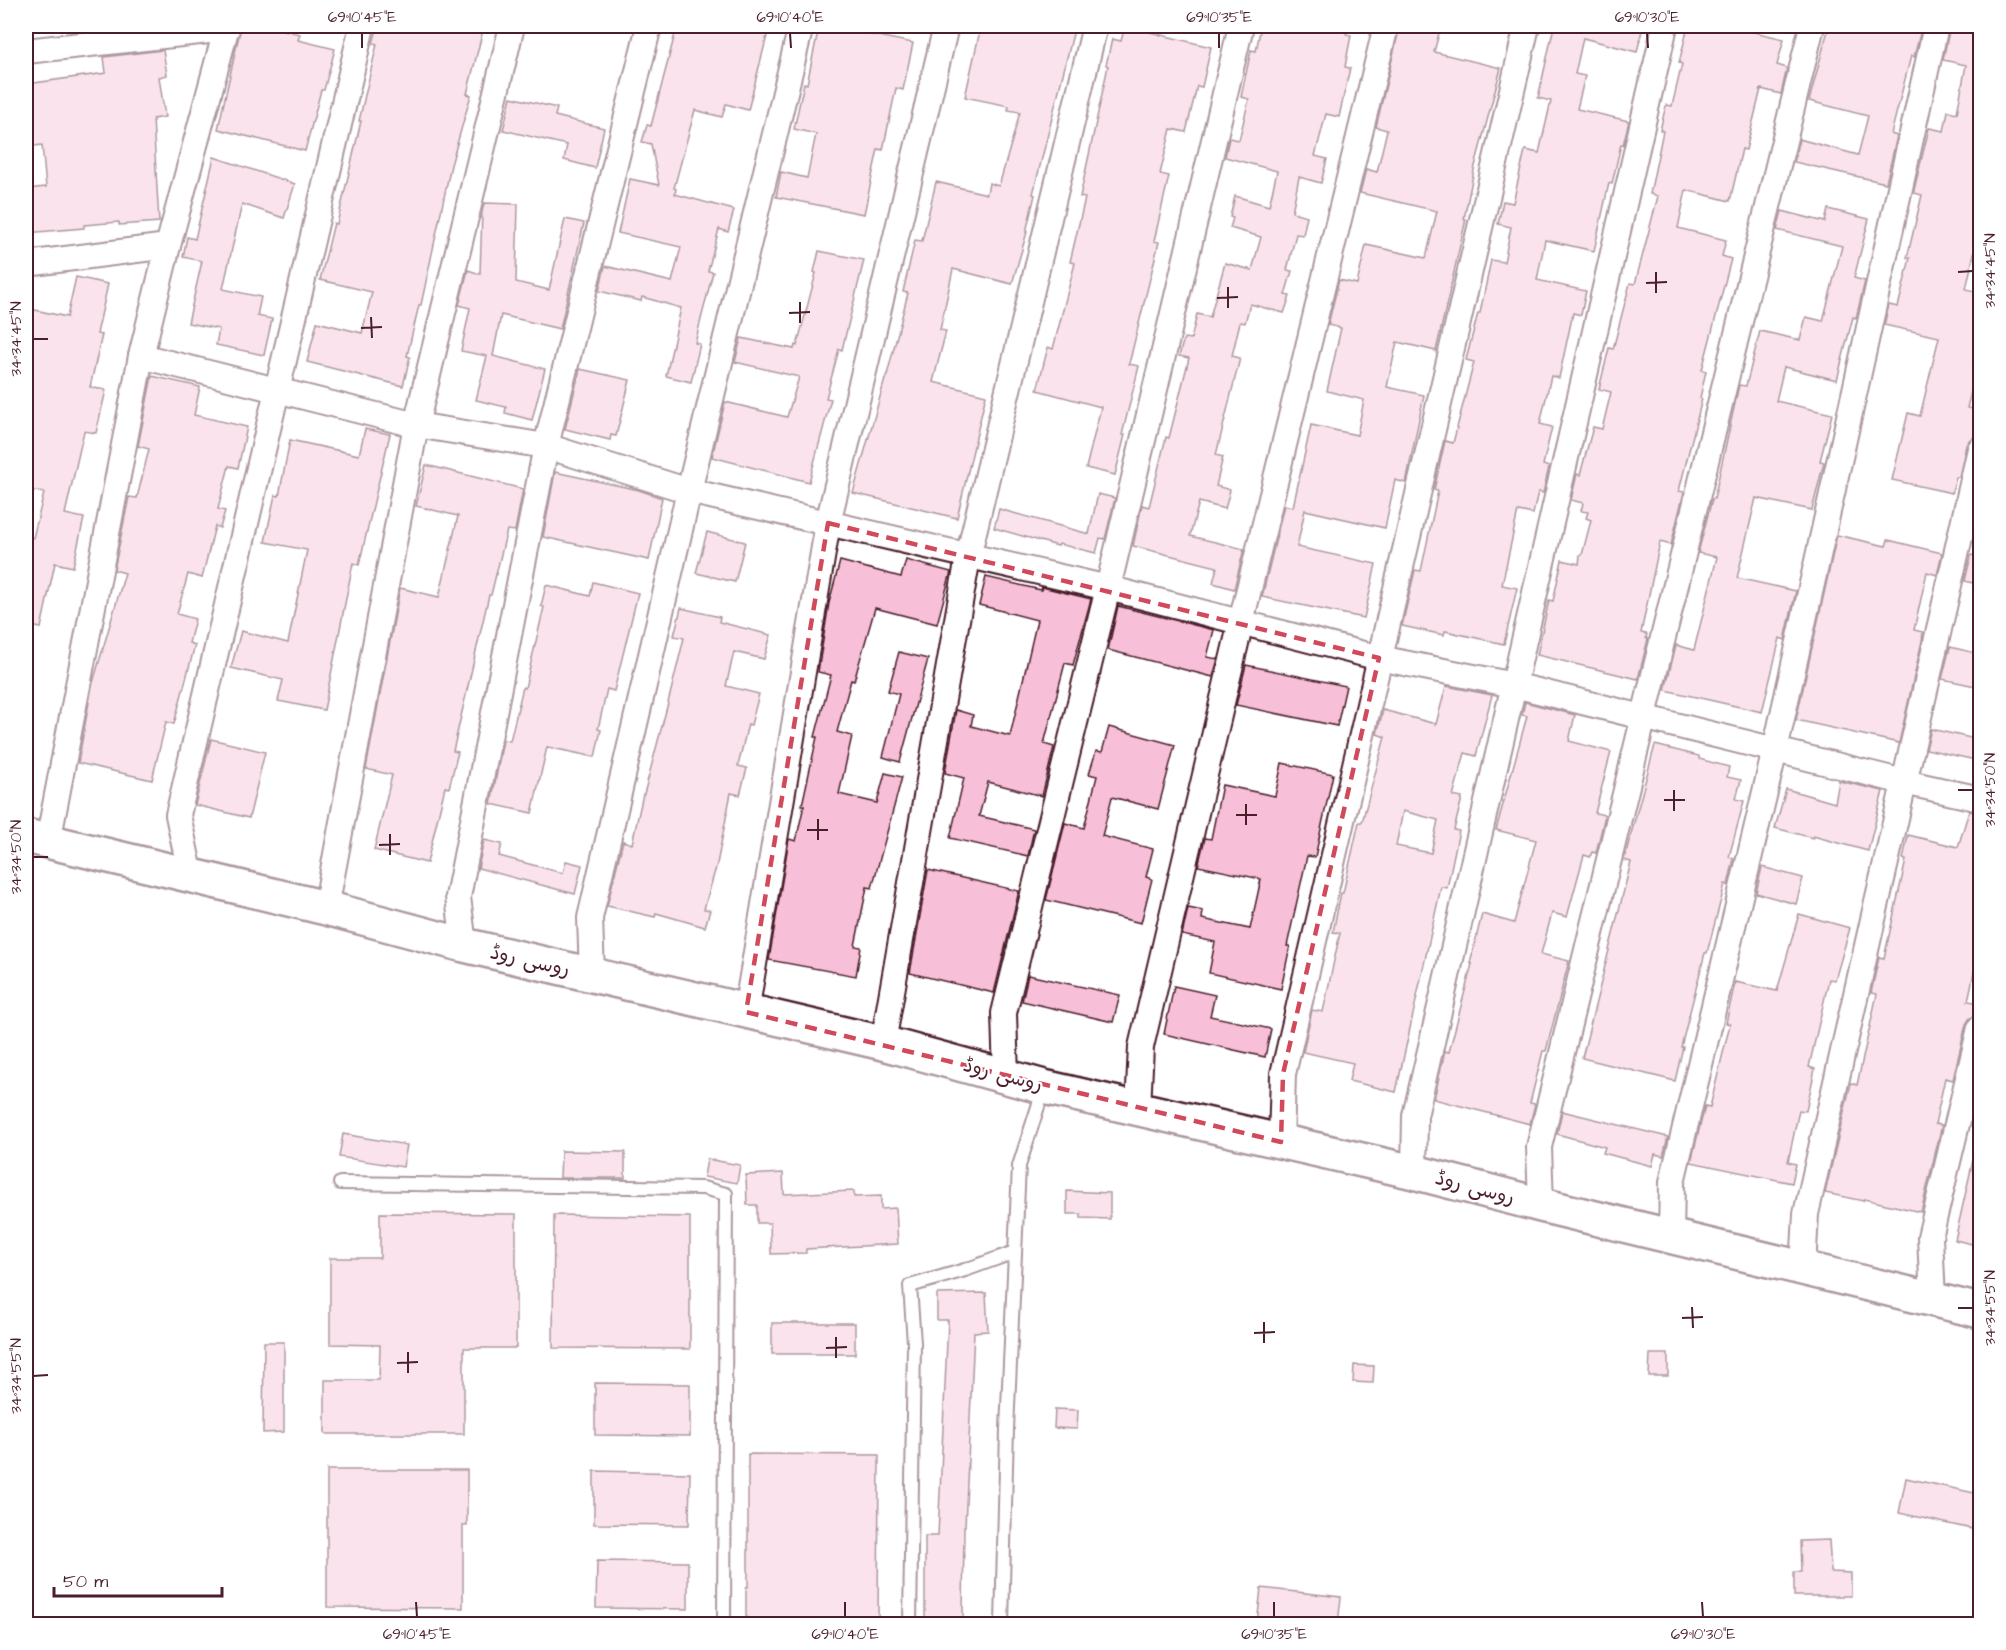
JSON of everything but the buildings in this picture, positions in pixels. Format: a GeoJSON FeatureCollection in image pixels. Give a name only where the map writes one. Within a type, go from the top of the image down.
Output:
{"type":"FeatureCollection","features":[{"type":"Feature","properties":{"kind":"main road","name":"روسی روڈ"},"geometry":{"type":"LineString","coordinates":[[37,839],[326,908],[464,945],[883,1043],[1044,1087],[1414,1172],[1980,1311]]}},
{"type":"Feature","properties":{"kind":"street"},"geometry":{"type":"LineString","coordinates":[[191,877],[178,815],[362,26]]}},
{"type":"Feature","properties":{"kind":"street"},"geometry":{"type":"LineString","coordinates":[[326,908],[416,425],[512,26]]}},
{"type":"Feature","properties":{"kind":"street"},"geometry":{"type":"LineString","coordinates":[[464,945],[458,897],[546,446],[649,26]]}},
{"type":"Feature","properties":{"kind":"street"},"geometry":{"type":"LineString","coordinates":[[592,975],[590,918],[689,491],[801,26]]}},
{"type":"Feature","properties":{"kind":"street"},"geometry":{"type":"LineString","coordinates":[[746,1012],[828,523],[946,26]]}},
{"type":"Feature","properties":{"kind":"street"},"geometry":{"type":"LineString","coordinates":[[883,1043],[968,557],[1095,26]]}},
{"type":"Feature","properties":{"kind":"street"},"geometry":{"type":"LineString","coordinates":[[1006,1077],[1004,1013],[1108,588],[1241,26]]}},
{"type":"Feature","properties":{"kind":"street"},"geometry":{"type":"LineString","coordinates":[[1138,1108],[1142,1047],[1241,622],[1386,26]]}},
{"type":"Feature","properties":{"kind":"street"},"geometry":{"type":"LineString","coordinates":[[1281,1142],[1283,1074],[1527,26]]}},
{"type":"Feature","properties":{"kind":"street"},"geometry":{"type":"LineString","coordinates":[[1414,1172],[1415,1116],[1665,26]]}},
{"type":"Feature","properties":{"kind":"street"},"geometry":{"type":"LineString","coordinates":[[1541,1205],[1539,1147],[1812,26]]}},
{"type":"Feature","properties":{"kind":"street"},"geometry":{"type":"LineString","coordinates":[[1671,1236],[1672,1182],[1775,750],[1936,26]]}},
{"type":"Feature","properties":{"kind":"street"},"geometry":{"type":"LineString","coordinates":[[26,51],[227,27],[141,356],[37,839]]}},
{"type":"Feature","properties":{"kind":"street"},"geometry":{"type":"LineString","coordinates":[[26,264],[168,246]]}},
{"type":"Feature","properties":{"kind":"street"},"geometry":{"type":"LineString","coordinates":[[141,356],[416,425],[546,446],[689,491],[1108,588],[1379,658],[1514,684],[1642,718],[1980,799]]}},
{"type":"Feature","properties":{"kind":"street"},"geometry":{"type":"LineString","coordinates":[[1803,1268],[1806,1214],[1980,449]]}},
{"type":"Feature","properties":{"kind":"street"},"geometry":{"type":"LineString","coordinates":[[1933,1299],[1930,1237],[1980,1028]]}},
{"type":"Feature","properties":{"kind":"lane"},"geometry":{"type":"LineString","coordinates":[[1002,1624],[1007,1429],[1019,1166],[1044,1087]]}},
{"type":"Feature","properties":{"kind":"lane"},"geometry":{"type":"LineString","coordinates":[[340,1183],[703,1188],[726,1194],[724,1624]]}},
{"type":"Feature","properties":{"kind":"lane"},"geometry":{"type":"LineString","coordinates":[[910,1624],[914,1344],[910,1286],[1015,1252]]}},
{"type":"Feature","properties":{"kind":"highlighted area"},"geometry":{"type":"Polygon","coordinates":[[[828,523],[1379,658],[1283,1074],[1281,1142],[746,1012],[828,523]]]}}]}
